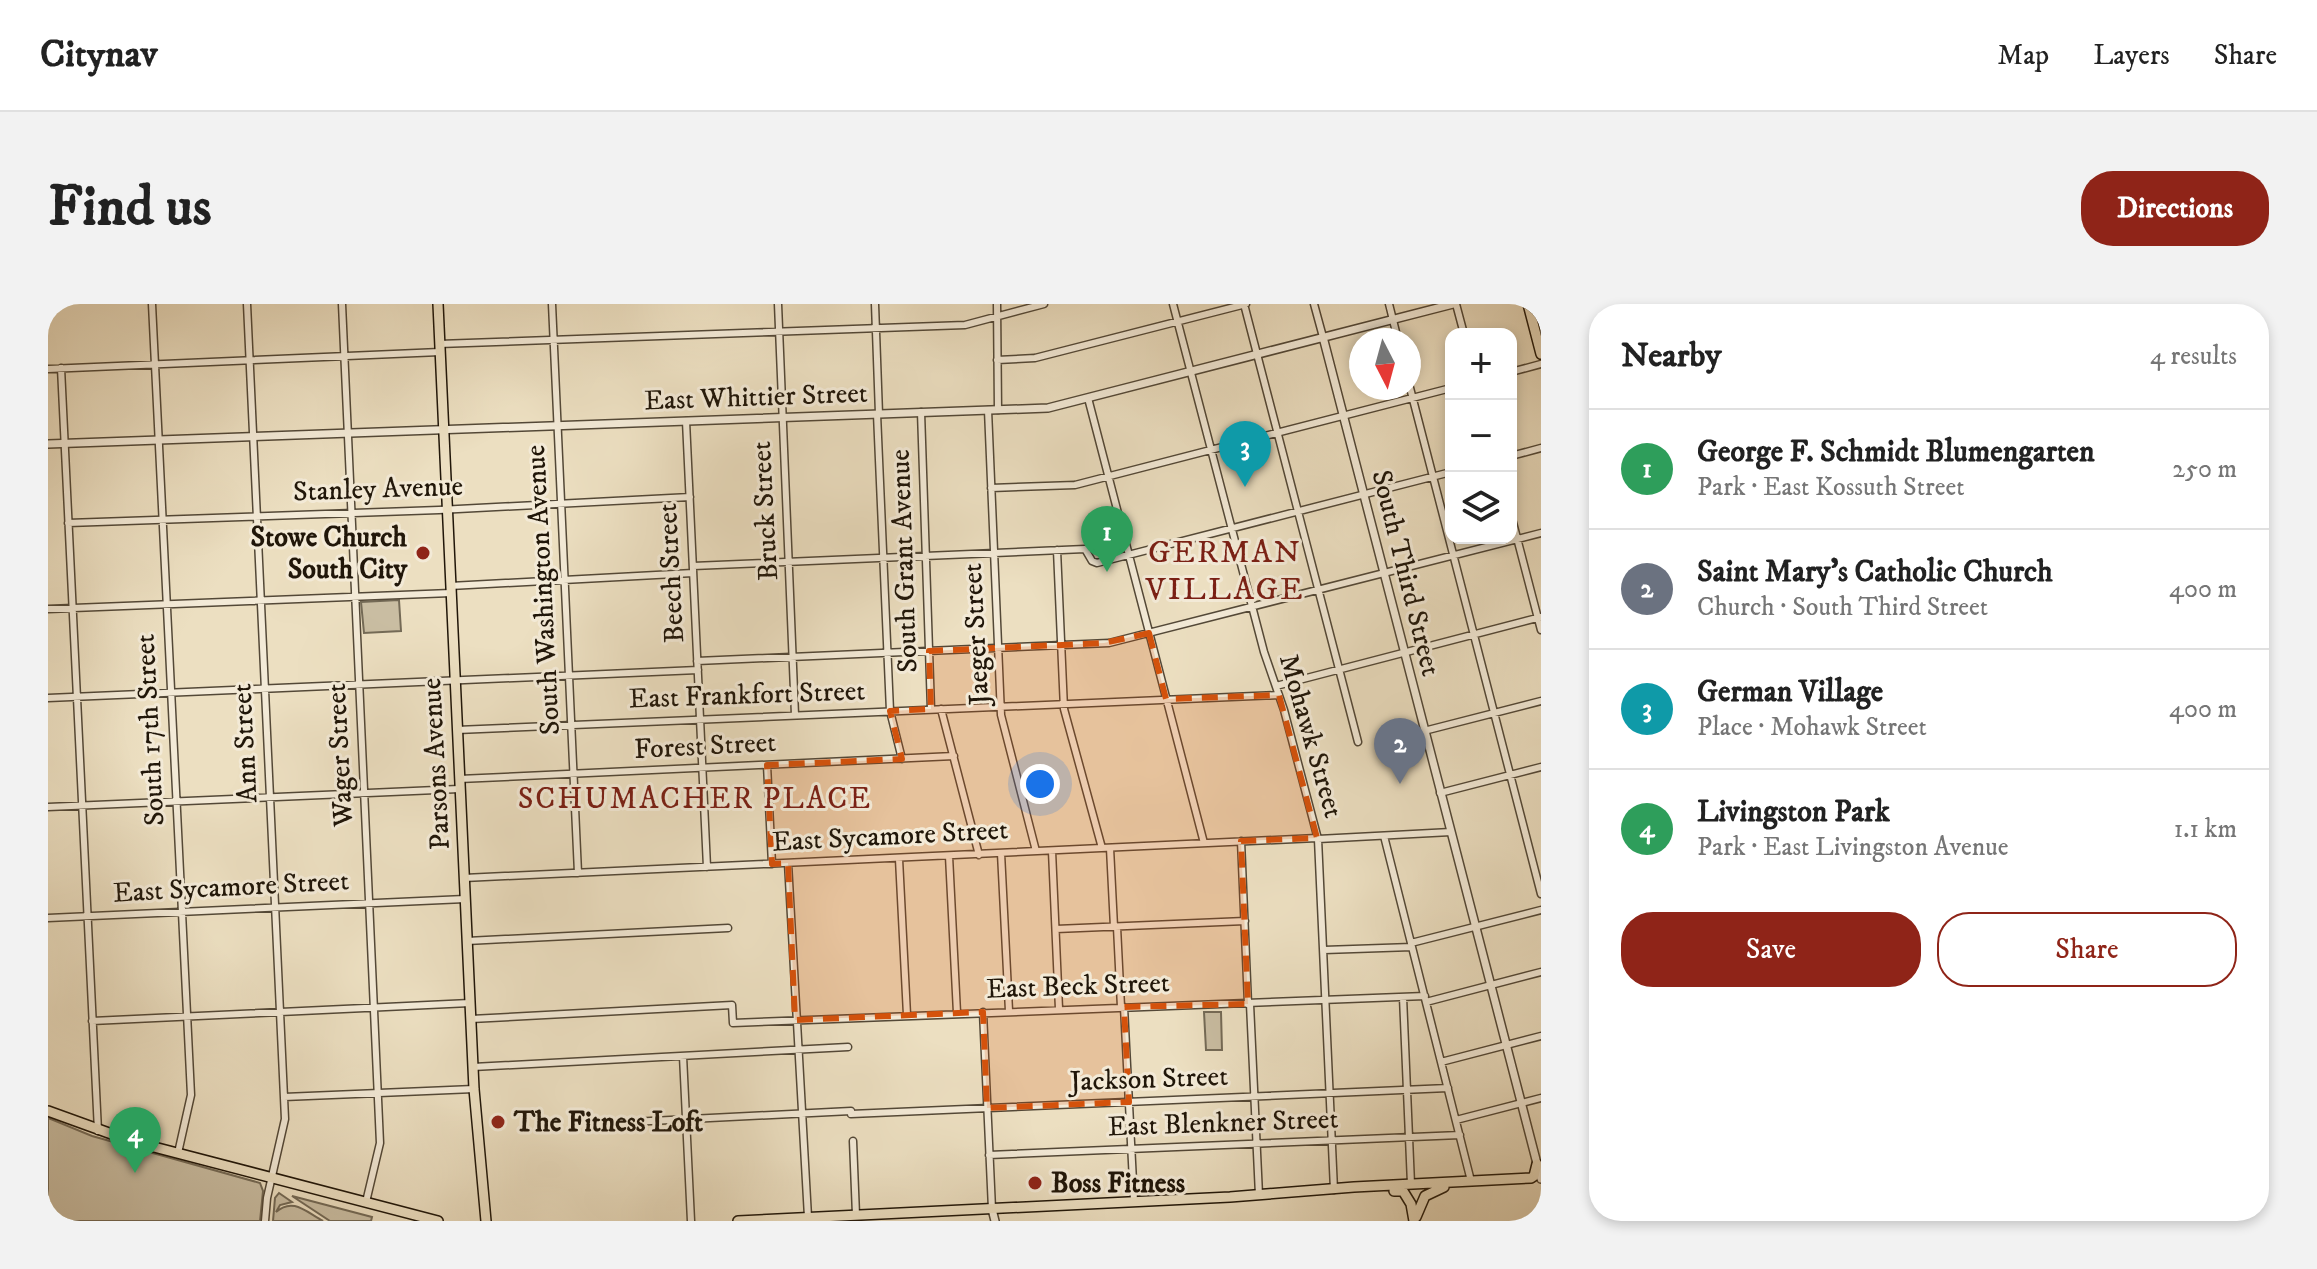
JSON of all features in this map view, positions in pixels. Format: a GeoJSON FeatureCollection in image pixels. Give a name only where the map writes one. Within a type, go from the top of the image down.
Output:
{"type":"FeatureCollection","features":[{"type":"Feature","properties":{"kind":"main road","name":"Parsons Avenue"},"geometry":{"type":"LineString","coordinates":[[438,304],[474,1089],[486,1221]]}},
{"type":"Feature","properties":{"kind":"main road"},"geometry":{"type":"LineString","coordinates":[[1528,304],[1541,354]]}},
{"type":"Feature","properties":{"kind":"main road"},"geometry":{"type":"LineString","coordinates":[[48,1111],[98,1131],[438,1221]]}},
{"type":"Feature","properties":{"kind":"main road"},"geometry":{"type":"LineString","coordinates":[[738,1221],[1531,1178],[1537,1164]]}},
{"type":"Feature","properties":{"kind":"main road"},"geometry":{"type":"LineString","coordinates":[[1412,1184],[1444,1187],[1541,1180]]}},
{"type":"Feature","properties":{"kind":"main road"},"geometry":{"type":"LineString","coordinates":[[1415,1221],[1420,1201],[1432,1190],[1444,1187]]}},
{"type":"Feature","properties":{"kind":"main road"},"geometry":{"type":"LineString","coordinates":[[1339,1190],[1403,1191],[1411,1204],[1415,1221]]}},
{"type":"Feature","properties":{"kind":"street","name":"South 17th Street"},"geometry":{"type":"LineString","coordinates":[[152,304],[190,1104],[178,1153]]}},
{"type":"Feature","properties":{"kind":"street","name":"Ann Street"},"geometry":{"type":"LineString","coordinates":[[247,304],[285,1124],[265,1221]]}},
{"type":"Feature","properties":{"kind":"street","name":"Wager Street"},"geometry":{"type":"LineString","coordinates":[[342,304],[378,1093],[379,1153],[366,1202]]}},
{"type":"Feature","properties":{"kind":"street","name":"South Washington Avenue"},"geometry":{"type":"LineString","coordinates":[[552,304],[578,873]]}},
{"type":"Feature","properties":{"kind":"street","name":"Bruck Street"},"geometry":{"type":"LineString","coordinates":[[778,304],[795,715]]}},
{"type":"Feature","properties":{"kind":"street"},"geometry":{"type":"LineString","coordinates":[[875,304],[886,653],[890,711],[902,759]]}},
{"type":"Feature","properties":{"kind":"street","name":"Jaeger Street"},"geometry":{"type":"LineString","coordinates":[[997,304],[991,488],[1000,706],[1036,851]]}},
{"type":"Feature","properties":{"kind":"street"},"geometry":{"type":"LineString","coordinates":[[48,369],[344,356],[554,340],[965,325],[1044,304]]}},
{"type":"Feature","properties":{"kind":"street","name":"Mohawk Street"},"geometry":{"type":"LineString","coordinates":[[1173,304],[1317,839],[1332,1140],[1339,1190]]}},
{"type":"Feature","properties":{"kind":"street"},"geometry":{"type":"LineString","coordinates":[[997,360],[1035,358],[1244,304],[1358,742]]}},
{"type":"Feature","properties":{"kind":"street","name":"South Third Street"},"geometry":{"type":"LineString","coordinates":[[1314,304],[1541,1180]]}},
{"type":"Feature","properties":{"kind":"street"},"geometry":{"type":"LineString","coordinates":[[1389,304],[1395,328]]}},
{"type":"Feature","properties":{"kind":"street"},"geometry":{"type":"LineString","coordinates":[[1454,304],[1462,328]]}},
{"type":"Feature","properties":{"kind":"street","name":"East Whittier Street"},"geometry":{"type":"LineString","coordinates":[[48,444],[1048,408],[1454,304]]}},
{"type":"Feature","properties":{"kind":"street"},"geometry":{"type":"LineString","coordinates":[[1517,370],[1541,364]]}},
{"type":"Feature","properties":{"kind":"street"},"geometry":{"type":"LineString","coordinates":[[61,368],[98,1131]]}},
{"type":"Feature","properties":{"kind":"street"},"geometry":{"type":"LineString","coordinates":[[1421,396],[1445,390]]}},
{"type":"Feature","properties":{"kind":"street"},"geometry":{"type":"LineString","coordinates":[[1088,398],[1204,843]]}},
{"type":"Feature","properties":{"kind":"street"},"geometry":{"type":"LineString","coordinates":[[991,488],[1075,485],[1404,400]]}},
{"type":"Feature","properties":{"kind":"street"},"geometry":{"type":"LineString","coordinates":[[1413,400],[1541,894]]}},
{"type":"Feature","properties":{"kind":"street","name":"South Grant Avenue"},"geometry":{"type":"LineString","coordinates":[[921,412],[931,709]]}},
{"type":"Feature","properties":{"kind":"street","name":"Beech Street"},"geometry":{"type":"LineString","coordinates":[[686,421],[707,867]]}},
{"type":"Feature","properties":{"kind":"street"},"geometry":{"type":"LineString","coordinates":[[1517,454],[1541,448]]}},
{"type":"Feature","properties":{"kind":"street"},"geometry":{"type":"LineString","coordinates":[[48,609],[354,597],[789,561],[1085,549],[1092,561],[1097,563],[1445,473]]}},
{"type":"Feature","properties":{"kind":"street","name":"Stanley Avenue"},"geometry":{"type":"LineString","coordinates":[[68,523],[690,497]]}},
{"type":"Feature","properties":{"kind":"street"},"geometry":{"type":"LineString","coordinates":[[1541,533],[1517,539],[1541,630]]}},
{"type":"Feature","properties":{"kind":"street"},"geometry":{"type":"LineString","coordinates":[[697,661],[1109,643],[1497,544]]}},
{"type":"Feature","properties":{"kind":"street"},"geometry":{"type":"LineString","coordinates":[[1057,550],[1064,704],[1106,848],[1122,1007],[1134,1201]]}},
{"type":"Feature","properties":{"kind":"street"},"geometry":{"type":"LineString","coordinates":[[1276,686],[1539,617]]}},
{"type":"Feature","properties":{"kind":"street"},"geometry":{"type":"LineString","coordinates":[[48,698],[698,670]]}},
{"type":"Feature","properties":{"kind":"street","name":"East Frankfort Street"},"geometry":{"type":"LineString","coordinates":[[457,730],[1279,695]]}},
{"type":"Feature","properties":{"kind":"street"},"geometry":{"type":"LineString","coordinates":[[1424,731],[1541,701]]}},
{"type":"Feature","properties":{"kind":"street","name":"South Grant Avenue"},"geometry":{"type":"LineString","coordinates":[[941,709],[979,855]]}},
{"type":"Feature","properties":{"kind":"street","name":"Forest Street"},"geometry":{"type":"LineString","coordinates":[[48,807],[364,793],[574,774],[954,756]]}},
{"type":"Feature","properties":{"kind":"street"},"geometry":{"type":"LineString","coordinates":[[767,765],[772,864]]}},
{"type":"Feature","properties":{"kind":"street"},"geometry":{"type":"LineString","coordinates":[[1440,793],[1541,767]]}},
{"type":"Feature","properties":{"kind":"street","name":"East Sycamore Street"},"geometry":{"type":"LineString","coordinates":[[464,878],[1451,832]]}},
{"type":"Feature","properties":{"kind":"street"},"geometry":{"type":"LineString","coordinates":[[1384,836],[1471,1181]]}},
{"type":"Feature","properties":{"kind":"street"},"geometry":{"type":"LineString","coordinates":[[1241,841],[1259,1195]]}},
{"type":"Feature","properties":{"kind":"street"},"geometry":{"type":"LineString","coordinates":[[1052,851],[1059,1009]]}},
{"type":"Feature","properties":{"kind":"street"},"geometry":{"type":"LineString","coordinates":[[1001,853],[1009,1011]]}},
{"type":"Feature","properties":{"kind":"street"},"geometry":{"type":"LineString","coordinates":[[949,856],[957,1013]]}},
{"type":"Feature","properties":{"kind":"street"},"geometry":{"type":"LineString","coordinates":[[899,859],[907,1015]]}},
{"type":"Feature","properties":{"kind":"street"},"geometry":{"type":"LineString","coordinates":[[788,863],[808,1217]]}},
{"type":"Feature","properties":{"kind":"street","name":"East Sycamore Street"},"geometry":{"type":"LineString","coordinates":[[48,918],[465,899]]}},
{"type":"Feature","properties":{"kind":"street"},"geometry":{"type":"LineString","coordinates":[[1324,950],[1412,945],[1541,910]]}},
{"type":"Feature","properties":{"kind":"street"},"geometry":{"type":"LineString","coordinates":[[1056,929],[1245,921]]}},
{"type":"Feature","properties":{"kind":"street"},"geometry":{"type":"LineString","coordinates":[[467,941],[728,928]]}},
{"type":"Feature","properties":{"kind":"street","name":"East Beck Street"},"geometry":{"type":"LineString","coordinates":[[471,1019],[732,1005],[733,1023],[1403,997],[1426,999],[1541,972]]}},
{"type":"Feature","properties":{"kind":"street"},"geometry":{"type":"LineString","coordinates":[[1403,997],[1412,1184]]}},
{"type":"Feature","properties":{"kind":"street"},"geometry":{"type":"LineString","coordinates":[[92,1021],[470,1003]]}},
{"type":"Feature","properties":{"kind":"street"},"geometry":{"type":"LineString","coordinates":[[983,1012],[995,1221]]}},
{"type":"Feature","properties":{"kind":"street"},"geometry":{"type":"LineString","coordinates":[[1441,1062],[1541,1036]]}},
{"type":"Feature","properties":{"kind":"street"},"geometry":{"type":"LineString","coordinates":[[473,1067],[848,1047]]}},
{"type":"Feature","properties":{"kind":"street"},"geometry":{"type":"LineString","coordinates":[[683,1056],[691,1221]]}},
{"type":"Feature","properties":{"kind":"street","name":"Jackson Street"},"geometry":{"type":"LineString","coordinates":[[631,1122],[1448,1088]]}},
{"type":"Feature","properties":{"kind":"street"},"geometry":{"type":"LineString","coordinates":[[284,1097],[474,1089]]}},
{"type":"Feature","properties":{"kind":"street"},"geometry":{"type":"LineString","coordinates":[[1456,1120],[1541,1098]]}},
{"type":"Feature","properties":{"kind":"street","name":"East Blenkner Street"},"geometry":{"type":"LineString","coordinates":[[989,1155],[1460,1135]]}},
{"type":"Feature","properties":{"kind":"street"},"geometry":{"type":"LineString","coordinates":[[853,1141],[856,1215]]}},
{"type":"Feature","properties":{"kind":"highlighted area"},"geometry":{"type":"Polygon","coordinates":[[[1149,633],[1166,699],[1279,695],[1317,838],[1241,841],[1248,1004],[1124,1007],[1129,1102],[987,1108],[983,1012],[795,1020],[788,863],[772,864],[767,765],[902,759],[890,711],[931,709],[929,651],[1104,643],[1149,633]]]}},
{"type":"Feature","properties":{"kind":"shaded area"},"geometry":{"type":"Polygon","coordinates":[[[399,600],[401,631],[364,633],[361,602],[399,600]]]}},
{"type":"Feature","properties":{"kind":"shaded area"},"geometry":{"type":"Polygon","coordinates":[[[1204,1012],[1221,1012],[1222,1050],[1206,1050],[1204,1012]]]}},
{"type":"Feature","properties":{"kind":"shaded area"},"geometry":{"type":"Polygon","coordinates":[[[48,1118],[92,1136],[260,1183],[263,1191],[260,1221],[48,1221],[48,1118]]]}},
{"type":"Feature","properties":{"kind":"shaded area"},"geometry":{"type":"Polygon","coordinates":[[[279,1193],[292,1202],[280,1205],[276,1212],[294,1206],[323,1221],[273,1221],[275,1198],[279,1193]]]}},
{"type":"Feature","properties":{"kind":"shaded area"},"geometry":{"type":"Polygon","coordinates":[[[292,1196],[372,1217],[371,1221],[330,1221],[292,1196]]]}},
{"type":"Feature","properties":{"kind":"place","name":"German Village"},"geometry":{"type":"Point","coordinates":[1245,487]}},
{"type":"Feature","properties":{"kind":"place","name":"Stowe Church South City"},"geometry":{"type":"Point","coordinates":[423,553]}},
{"type":"Feature","properties":{"kind":"place","name":"George F. Schmidt Blumengarten"},"geometry":{"type":"Point","coordinates":[1107,572]}},
{"type":"Feature","properties":{"kind":"place","name":"Saint Mary's Catholic Church"},"geometry":{"type":"Point","coordinates":[1400,784]}},
{"type":"Feature","properties":{"kind":"place","name":"The Fitness Loft"},"geometry":{"type":"Point","coordinates":[498,1122]}},
{"type":"Feature","properties":{"kind":"place","name":"Livingston Park"},"geometry":{"type":"Point","coordinates":[135,1173]}},
{"type":"Feature","properties":{"kind":"place","name":"Boss Fitness"},"geometry":{"type":"Point","coordinates":[1035,1183]}},
{"type":"Feature","properties":{"kind":"district","name":"GERMAN VILLAGE"},"geometry":{"type":"Point","coordinates":[1225,572]}},
{"type":"Feature","properties":{"kind":"district","name":"SCHUMACHER PLACE"},"geometry":{"type":"Point","coordinates":[695,799]}}]}
